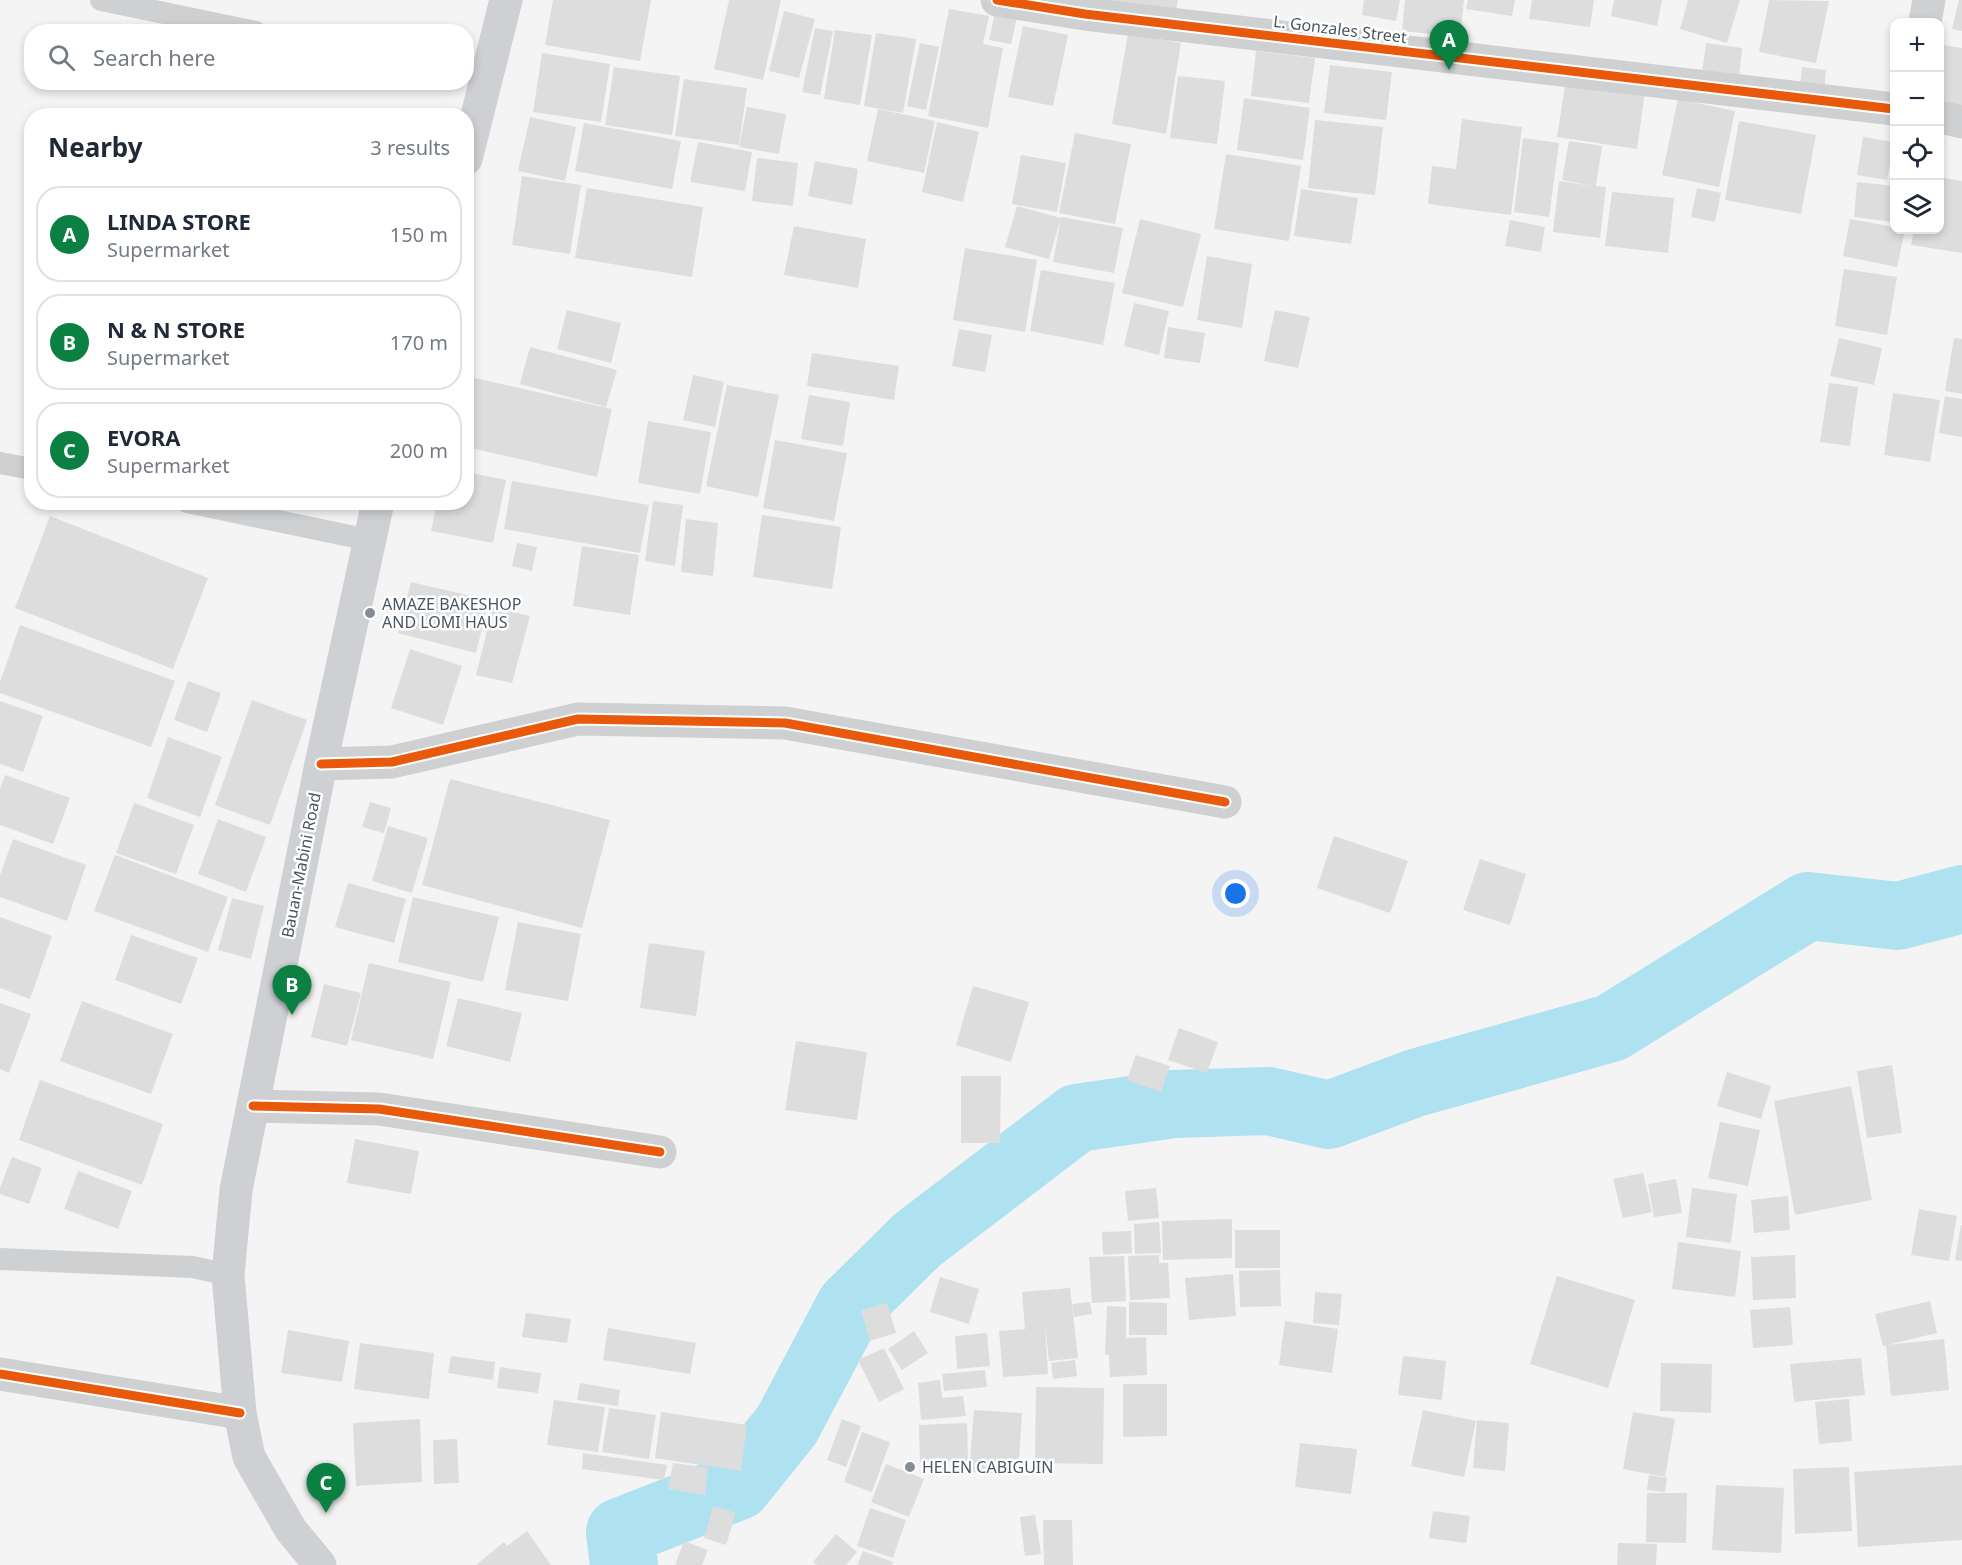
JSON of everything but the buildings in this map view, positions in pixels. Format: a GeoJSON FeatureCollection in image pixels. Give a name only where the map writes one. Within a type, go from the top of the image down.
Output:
{"type":"FeatureCollection","features":[{"type":"Feature","properties":{"kind":"main road"},"geometry":{"type":"LineString","coordinates":[[473,108],[477,77],[506,0]]}},
{"type":"Feature","properties":{"kind":"main road","name":"Bauan-Mabini Road"},"geometry":{"type":"LineString","coordinates":[[320,1565],[291,1530],[249,1457],[240,1413],[228,1275],[236,1190],[321,765],[376,510]]}},
{"type":"Feature","properties":{"kind":"street","name":"L. Gonzales Street"},"geometry":{"type":"LineString","coordinates":[[997,0],[1085,14],[1890,109]]}},
{"type":"Feature","properties":{"kind":"street"},"geometry":{"type":"LineString","coordinates":[[1926,18],[1929,0]]}},
{"type":"Feature","properties":{"kind":"street"},"geometry":{"type":"LineString","coordinates":[[1944,118],[1962,122]]}},
{"type":"Feature","properties":{"kind":"street"},"geometry":{"type":"LineString","coordinates":[[321,765],[392,762],[578,719],[786,723],[1225,802]]}},
{"type":"Feature","properties":{"kind":"street"},"geometry":{"type":"LineString","coordinates":[[253,1106],[379,1109],[660,1152]]}},
{"type":"Feature","properties":{"kind":"street"},"geometry":{"type":"LineString","coordinates":[[0,1374],[240,1413]]}},
{"type":"Feature","properties":{"kind":"lane"},"geometry":{"type":"LineString","coordinates":[[102,0],[218,24]]}},
{"type":"Feature","properties":{"kind":"lane"},"geometry":{"type":"LineString","coordinates":[[0,463],[24,468]]}},
{"type":"Feature","properties":{"kind":"lane"},"geometry":{"type":"LineString","coordinates":[[226,510],[369,540]]}},
{"type":"Feature","properties":{"kind":"lane"},"geometry":{"type":"LineString","coordinates":[[0,1259],[193,1267],[228,1275]]}},
{"type":"Feature","properties":{"kind":"waterway"},"geometry":{"type":"LineString","coordinates":[[624,1565],[620,1532],[738,1486],[787,1425],[850,1306],[917,1240],[1077,1118],[1173,1104],[1268,1101],[1329,1115],[1415,1083],[1611,1028],[1808,906],[1898,916],[1962,899]]}},
{"type":"Feature","properties":{"kind":"cycle path"},"geometry":{"type":"LineString","coordinates":[[997,0],[1085,14],[1890,109]]}},
{"type":"Feature","properties":{"kind":"cycle path"},"geometry":{"type":"LineString","coordinates":[[321,764],[392,762],[578,719],[785,723],[1225,802]]}},
{"type":"Feature","properties":{"kind":"cycle path"},"geometry":{"type":"LineString","coordinates":[[253,1106],[379,1109],[660,1152]]}},
{"type":"Feature","properties":{"kind":"cycle path"},"geometry":{"type":"LineString","coordinates":[[0,1374],[240,1413]]}},
{"type":"Feature","properties":{"kind":"place","name":"LINDA STORE"},"geometry":{"type":"Point","coordinates":[1449,70]}},
{"type":"Feature","properties":{"kind":"place","name":"AMAZE BAKESHOP AND LOMI HAUS"},"geometry":{"type":"Point","coordinates":[370,613]}},
{"type":"Feature","properties":{"kind":"place","name":"N & N STORE"},"geometry":{"type":"Point","coordinates":[292,1015]}},
{"type":"Feature","properties":{"kind":"place","name":"HELEN CABIGUIN"},"geometry":{"type":"Point","coordinates":[910,1467]}},
{"type":"Feature","properties":{"kind":"place","name":"EVORA"},"geometry":{"type":"Point","coordinates":[326,1513]}}]}
